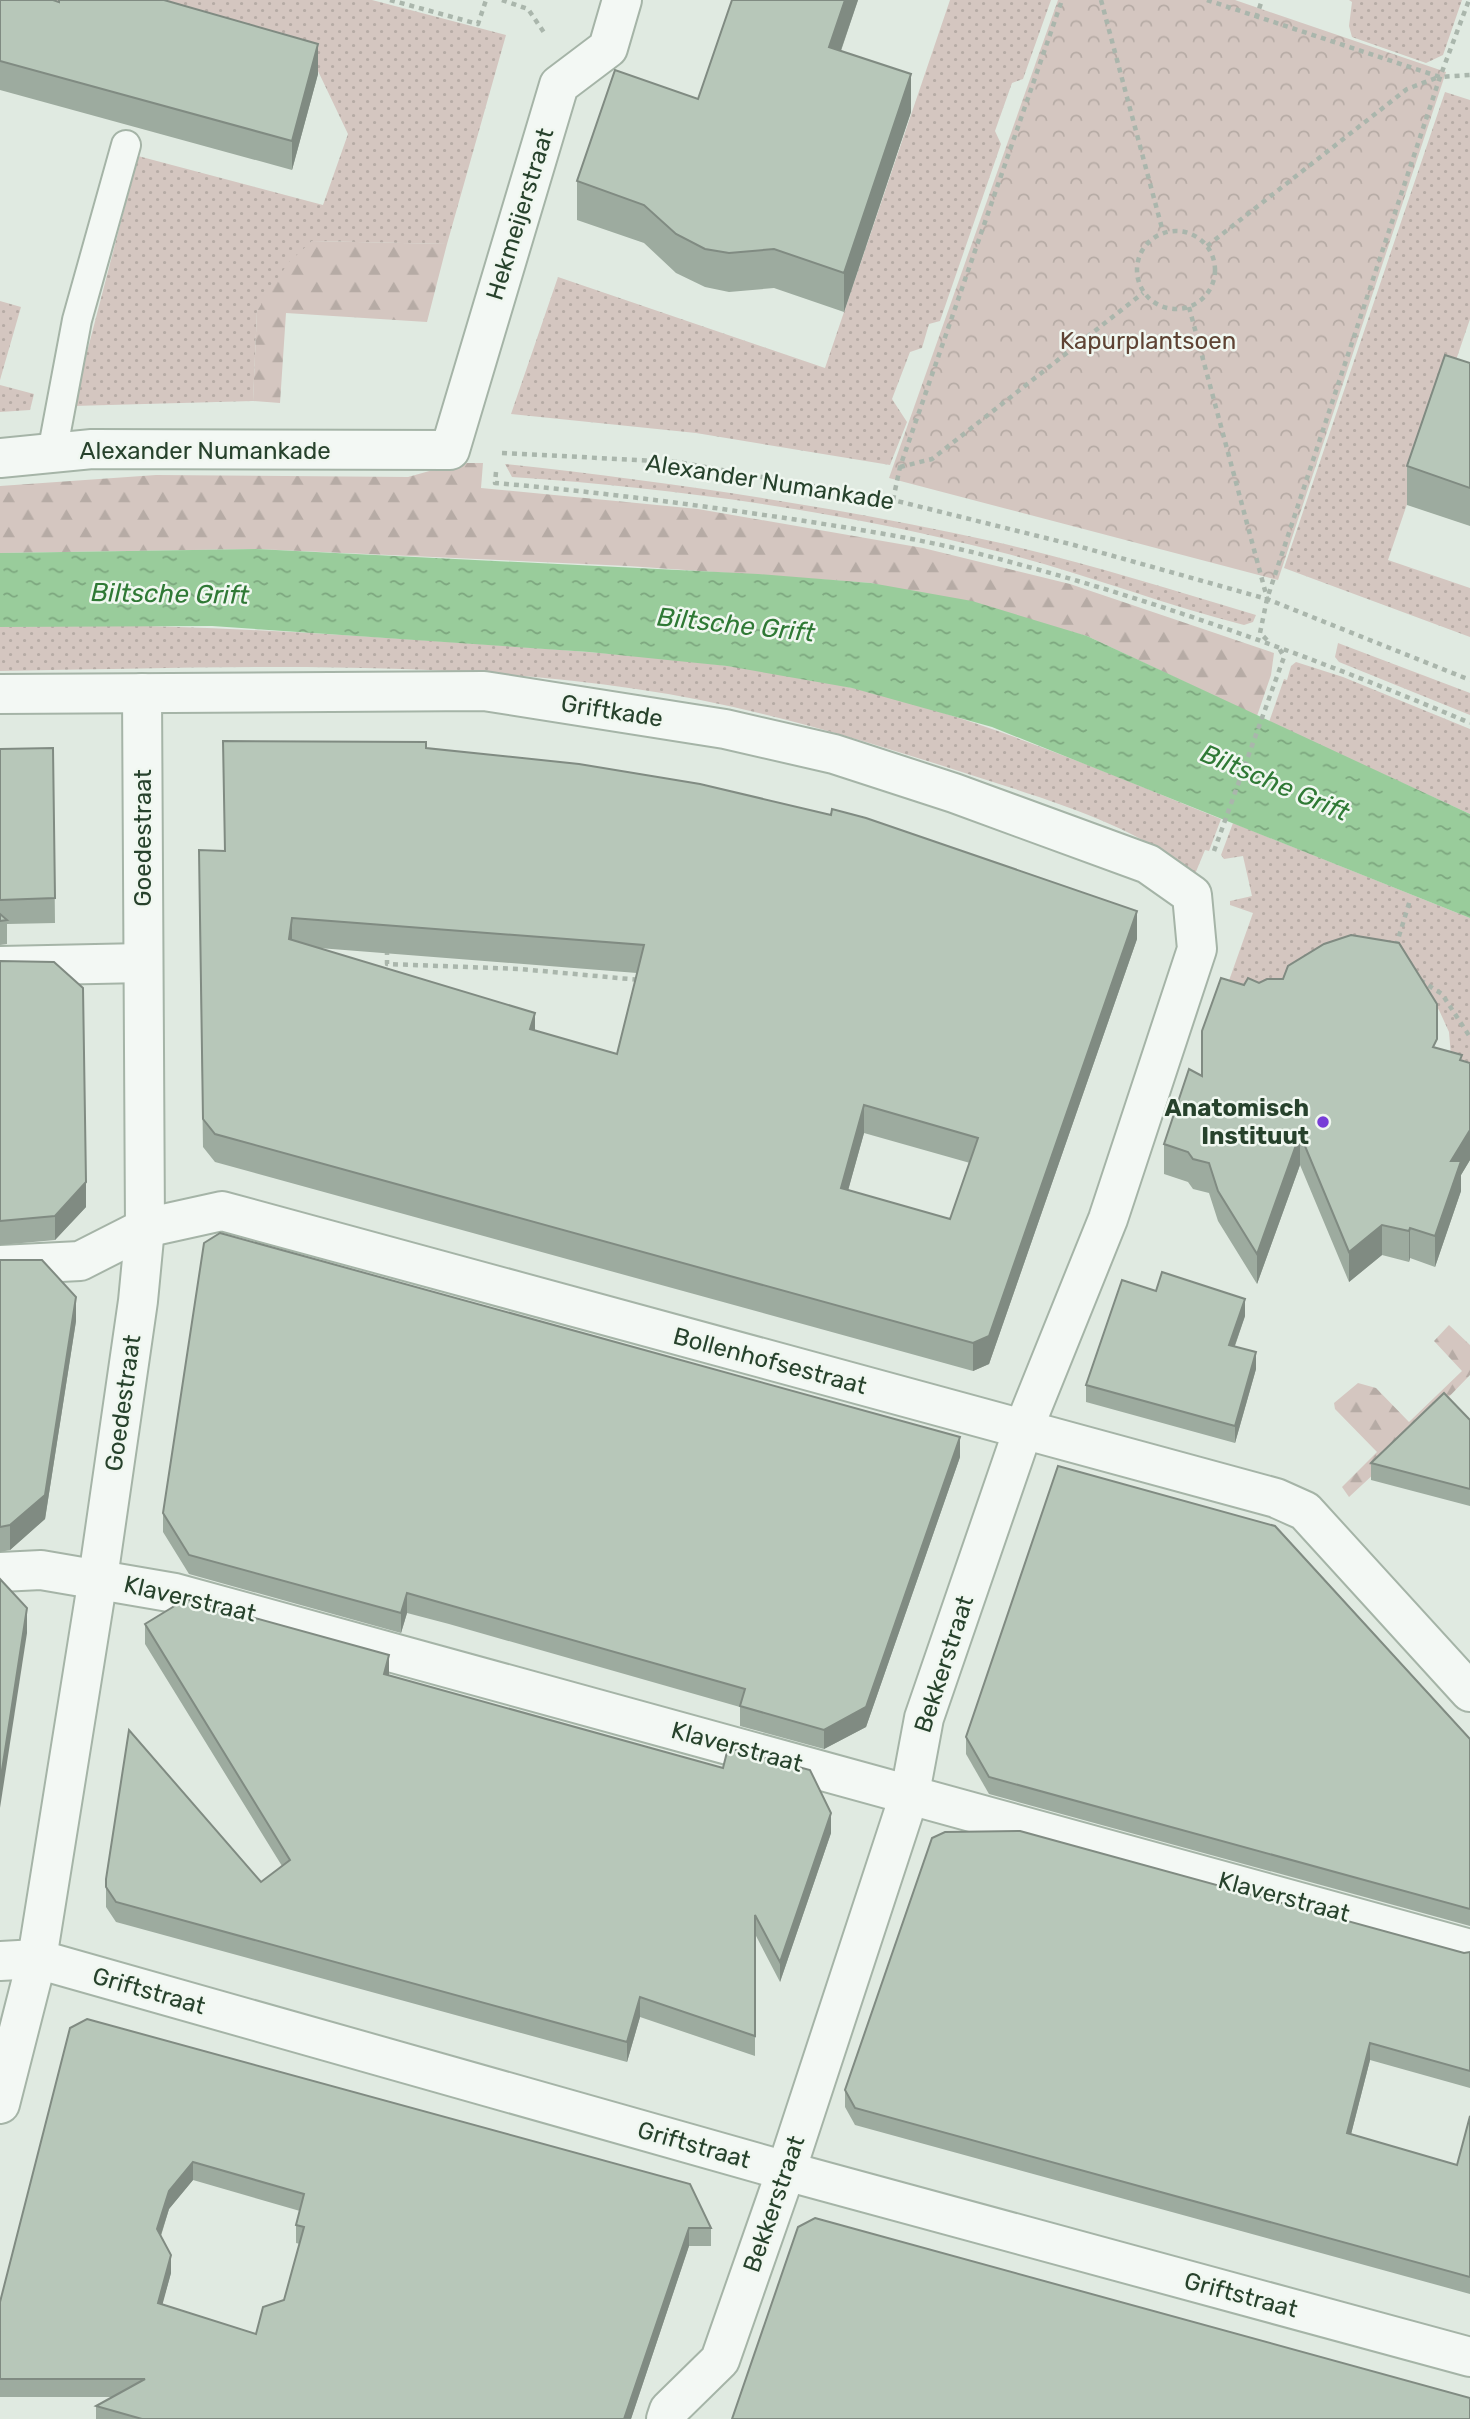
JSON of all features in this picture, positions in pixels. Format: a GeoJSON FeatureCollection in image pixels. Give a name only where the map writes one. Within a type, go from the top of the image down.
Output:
{"type":"FeatureCollection","features":[{"type":"Feature","properties":{"kind":"street","name":"Hekmeijerstraat"},"geometry":{"type":"LineString","coordinates":[[450,450],[559,85],[608,48],[622,0]]}},
{"type":"Feature","properties":{"kind":"street","name":"Alexander Numankade"},"geometry":{"type":"LineString","coordinates":[[0,458],[92,449],[450,450]]}},
{"type":"Feature","properties":{"kind":"street","name":"Griftkade"},"geometry":{"type":"LineString","coordinates":[[0,694],[484,691],[724,729],[834,754],[954,793],[1148,864],[1192,895]]}},
{"type":"Feature","properties":{"kind":"street","name":"Goedestraat"},"geometry":{"type":"LineString","coordinates":[[0,2104],[18,1960],[98,1578],[138,1301],[145,1228],[142,692]]}},
{"type":"Feature","properties":{"kind":"street","name":"Bekkerstraat"},"geometry":{"type":"LineString","coordinates":[[666,2419],[668,2410],[720,2360],[786,2171],[910,1793],[924,1718],[1023,1430],[1108,1219],[1197,949],[1192,895]]}},
{"type":"Feature","properties":{"kind":"street"},"geometry":{"type":"LineString","coordinates":[[0,966],[143,964]]}},
{"type":"Feature","properties":{"kind":"street","name":"Bollenhofsestraat"},"geometry":{"type":"LineString","coordinates":[[0,1265],[80,1261],[145,1228],[222,1211],[1276,1498],[1305,1511],[1470,1692]]}},
{"type":"Feature","properties":{"kind":"street","name":"Klaverstraat"},"geometry":{"type":"LineString","coordinates":[[0,1572],[41,1570],[175,1593],[382,1647],[646,1723],[910,1793],[1470,1949]]}},
{"type":"Feature","properties":{"kind":"street","name":"Griftstraat"},"geometry":{"type":"LineString","coordinates":[[18,1960],[1470,2357]]}},
{"type":"Feature","properties":{"kind":"lane"},"geometry":{"type":"LineString","coordinates":[[52,453],[77,320],[127,145]]}},
{"type":"Feature","properties":{"kind":"path"},"geometry":{"type":"LineString","coordinates":[[390,0],[478,24],[486,0]]}},
{"type":"Feature","properties":{"kind":"path"},"geometry":{"type":"LineString","coordinates":[[892,500],[900,467],[1062,0]]}},
{"type":"Feature","properties":{"kind":"path"},"geometry":{"type":"LineString","coordinates":[[1101,0],[1163,232]]}},
{"type":"Feature","properties":{"kind":"path"},"geometry":{"type":"LineString","coordinates":[[1207,0],[1440,77]]}},
{"type":"Feature","properties":{"kind":"path"},"geometry":{"type":"LineString","coordinates":[[1255,18],[1262,0]]}},
{"type":"Feature","properties":{"kind":"path"},"geometry":{"type":"LineString","coordinates":[[1215,850],[1284,657],[1278,646],[1260,633],[1267,599],[1440,77],[1469,0]]}},
{"type":"Feature","properties":{"kind":"path"},"geometry":{"type":"LineString","coordinates":[[1206,246],[1407,89],[1440,77],[1470,75]]}},
{"type":"Feature","properties":{"kind":"path"},"geometry":{"type":"LineString","coordinates":[[1163,232],[1185,233],[1206,246],[1215,269],[1213,281],[1199,301],[1189,307],[1165,308],[1143,293],[1137,267],[1141,254],[1163,232]]}},
{"type":"Feature","properties":{"kind":"path"},"geometry":{"type":"LineString","coordinates":[[900,467],[932,459],[1143,293]]}},
{"type":"Feature","properties":{"kind":"path"},"geometry":{"type":"LineString","coordinates":[[1189,307],[1267,599]]}},
{"type":"Feature","properties":{"kind":"path"},"geometry":{"type":"LineString","coordinates":[[450,450],[496,463],[495,483],[622,494],[838,526],[974,552],[1113,591],[1278,646],[1470,723]]}},
{"type":"Feature","properties":{"kind":"path","name":"Alexander Numankade"},"geometry":{"type":"LineString","coordinates":[[450,450],[677,462],[892,500],[1074,545],[1267,599],[1470,680]]}},
{"type":"Feature","properties":{"kind":"path"},"geometry":{"type":"LineString","coordinates":[[1397,955],[1396,946],[1410,900]]}},
{"type":"Feature","properties":{"kind":"path"},"geometry":{"type":"LineString","coordinates":[[387,943],[387,964],[520,969],[652,981]]}},
{"type":"Feature","properties":{"kind":"path"},"geometry":{"type":"LineString","coordinates":[[1413,975],[1442,994],[1470,1037]]}},
{"type":"Feature","properties":{"kind":"green space"},"geometry":{"type":"Polygon","coordinates":[[[0,0],[372,0],[506,35],[447,244],[312,241],[257,311],[253,401],[73,406],[138,156],[323,205],[348,134],[318,71],[67,1],[59,26],[0,0]]]}},
{"type":"Feature","properties":{"kind":"green space"},"geometry":{"type":"Polygon","coordinates":[[[950,0],[1051,0],[1023,79],[1012,83],[995,131],[1001,144],[940,321],[929,324],[922,348],[910,352],[892,399],[907,422],[890,465],[696,433],[511,414],[558,277],[825,368],[950,0]]]}},
{"type":"Feature","properties":{"kind":"green space","name":"Kapurplantsoen"},"geometry":{"type":"Polygon","coordinates":[[[1058,0],[1235,0],[1446,72],[1278,580],[889,478],[1058,0]]]}},
{"type":"Feature","properties":{"kind":"green space"},"geometry":{"type":"Polygon","coordinates":[[[1349,0],[1462,0],[1443,55],[1426,63],[1352,37],[1349,26],[1352,2],[1349,0]]]}},
{"type":"Feature","properties":{"kind":"green space"},"geometry":{"type":"Polygon","coordinates":[[[1445,92],[1470,100],[1470,319],[1388,560],[1470,588],[1470,637],[1284,568],[1445,92]]]}},
{"type":"Feature","properties":{"kind":"green space"},"geometry":{"type":"Polygon","coordinates":[[[312,241],[447,244],[427,322],[286,313],[280,403],[253,401],[257,311],[288,263],[312,241]]]}},
{"type":"Feature","properties":{"kind":"green space"},"geometry":{"type":"Polygon","coordinates":[[[0,301],[21,307],[0,380],[0,301]]]}},
{"type":"Feature","properties":{"kind":"green space"},"geometry":{"type":"Polygon","coordinates":[[[0,385],[34,394],[30,410],[0,412],[0,385]]]}},
{"type":"Feature","properties":{"kind":"green space"},"geometry":{"type":"Polygon","coordinates":[[[458,463],[483,463],[481,488],[698,509],[923,548],[1070,584],[1274,653],[1271,675],[1257,716],[1087,636],[871,583],[628,566],[256,549],[0,553],[0,486],[156,475],[408,477],[458,463]]]}},
{"type":"Feature","properties":{"kind":"green space"},"geometry":{"type":"Polygon","coordinates":[[[505,464],[752,496],[935,529],[1061,558],[1256,615],[1253,622],[1244,625],[1031,560],[940,537],[758,503],[512,477],[505,464]]]}},
{"type":"Feature","properties":{"kind":"green space"},"geometry":{"type":"Polygon","coordinates":[[[87,625],[240,629],[495,645],[675,660],[764,671],[853,688],[947,714],[1040,746],[1221,819],[1209,851],[1205,850],[1195,874],[1143,840],[1085,814],[884,747],[719,704],[636,689],[557,679],[319,667],[0,671],[0,627],[87,625]]]}},
{"type":"Feature","properties":{"kind":"green space"},"geometry":{"type":"Polygon","coordinates":[[[1338,643],[1470,693],[1470,715],[1339,662],[1335,657],[1338,643]]]}},
{"type":"Feature","properties":{"kind":"green space"},"geometry":{"type":"Polygon","coordinates":[[[1296,662],[1343,677],[1470,729],[1470,814],[1269,722],[1284,679],[1287,680],[1291,666],[1296,662]]]}},
{"type":"Feature","properties":{"kind":"green space"},"geometry":{"type":"Polygon","coordinates":[[[1233,823],[1470,918],[1470,1079],[1451,1056],[1449,1032],[1439,1010],[1422,989],[1220,1006],[1253,913],[1230,905],[1230,901],[1252,896],[1243,856],[1224,859],[1221,855],[1233,823]]]}},
{"type":"Feature","properties":{"kind":"green space"},"geometry":{"type":"Polygon","coordinates":[[[1449,1325],[1470,1345],[1470,1375],[1441,1405],[1444,1409],[1349,1497],[1342,1487],[1377,1452],[1335,1409],[1334,1403],[1358,1383],[1376,1388],[1409,1422],[1462,1371],[1434,1341],[1449,1325]]]}},
{"type":"Feature","properties":{"kind":"water","name":"Biltsche Grift"},"geometry":{"type":"Polygon","coordinates":[[[256,549],[758,574],[871,583],[972,601],[1087,636],[1470,814],[1470,918],[992,727],[852,688],[727,666],[589,652],[212,626],[0,627],[0,553],[256,549]]]}},
{"type":"Feature","properties":{"kind":"building"},"geometry":{"type":"Polygon","coordinates":[[[0,0],[164,0],[318,44],[292,141],[0,61],[0,0]]]}},
{"type":"Feature","properties":{"kind":"building"},"geometry":{"type":"Polygon","coordinates":[[[732,0],[845,0],[829,47],[911,74],[844,273],[774,249],[729,253],[705,249],[676,234],[644,205],[577,181],[615,70],[698,99],[732,0]]]}},
{"type":"Feature","properties":{"kind":"building"},"geometry":{"type":"Polygon","coordinates":[[[1445,355],[1470,363],[1470,488],[1407,466],[1445,355]]]}},
{"type":"Feature","properties":{"kind":"building"},"geometry":{"type":"Polygon","coordinates":[[[223,741],[426,742],[426,748],[579,764],[700,784],[831,815],[832,809],[866,818],[1137,911],[989,1336],[973,1343],[215,1134],[203,1119],[199,850],[225,851],[223,741]],[[292,918],[289,939],[535,1013],[530,1029],[617,1054],[644,945],[292,918]],[[864,1105],[841,1188],[950,1219],[978,1138],[864,1105]]]}},
{"type":"Feature","properties":{"kind":"building"},"geometry":{"type":"Polygon","coordinates":[[[53,748],[55,898],[0,900],[0,749],[53,748]]]}},
{"type":"Feature","properties":{"kind":"building","name":"Anatomisch Instituut"},"geometry":{"type":"Polygon","coordinates":[[[1351,935],[1399,943],[1437,1004],[1437,1039],[1433,1047],[1462,1055],[1460,1060],[1470,1063],[1470,1130],[1451,1161],[1461,1161],[1435,1236],[1410,1228],[1409,1231],[1382,1225],[1349,1252],[1300,1134],[1257,1254],[1218,1191],[1209,1163],[1193,1159],[1188,1152],[1164,1144],[1189,1069],[1202,1076],[1202,1031],[1221,978],[1244,985],[1248,978],[1259,983],[1267,979],[1283,979],[1288,966],[1324,944],[1351,935]]]}},
{"type":"Feature","properties":{"kind":"building"},"geometry":{"type":"Polygon","coordinates":[[[0,961],[54,962],[83,988],[86,1182],[55,1216],[0,1221],[0,961]]]}},
{"type":"Feature","properties":{"kind":"building"},"geometry":{"type":"Polygon","coordinates":[[[220,1233],[960,1437],[866,1707],[824,1730],[740,1706],[745,1689],[407,1593],[401,1613],[189,1555],[163,1513],[204,1243],[220,1233]]]}},
{"type":"Feature","properties":{"kind":"building"},"geometry":{"type":"Polygon","coordinates":[[[0,1260],[42,1260],[76,1297],[45,1495],[10,1525],[0,1527],[0,1260]]]}},
{"type":"Feature","properties":{"kind":"building"},"geometry":{"type":"Polygon","coordinates":[[[1162,1272],[1245,1299],[1229,1345],[1256,1352],[1235,1426],[1086,1385],[1122,1280],[1156,1291],[1162,1272]]]}},
{"type":"Feature","properties":{"kind":"building"},"geometry":{"type":"Polygon","coordinates":[[[1444,1393],[1470,1420],[1470,1489],[1371,1463],[1444,1393]]]}},
{"type":"Feature","properties":{"kind":"building"},"geometry":{"type":"Polygon","coordinates":[[[1058,1466],[1275,1526],[1470,1739],[1470,1909],[989,1777],[966,1737],[1058,1466]]]}},
{"type":"Feature","properties":{"kind":"building"},"geometry":{"type":"Polygon","coordinates":[[[0,1579],[27,1608],[0,1783],[0,1579]]]}},
{"type":"Feature","properties":{"kind":"building"},"geometry":{"type":"Polygon","coordinates":[[[186,1599],[389,1655],[384,1674],[723,1768],[728,1748],[810,1770],[831,1813],[780,1962],[755,1915],[755,2036],[640,1997],[627,2042],[116,1902],[106,1887],[106,1879],[129,1730],[261,1882],[290,1860],[145,1624],[186,1599]]]}},
{"type":"Feature","properties":{"kind":"building"},"geometry":{"type":"Polygon","coordinates":[[[1020,1831],[1464,1953],[1470,1952],[1470,2071],[1370,2043],[1347,2133],[1457,2165],[1470,2116],[1470,2277],[855,2108],[845,2090],[932,1838],[945,1832],[1020,1831]]]}},
{"type":"Feature","properties":{"kind":"building"},"geometry":{"type":"Polygon","coordinates":[[[87,2019],[690,2184],[711,2228],[689,2228],[624,2419],[142,2419],[96,2406],[145,2379],[0,2379],[0,2302],[70,2028],[87,2019]],[[193,2162],[169,2191],[157,2229],[171,2255],[158,2303],[256,2334],[263,2307],[284,2300],[304,2227],[296,2225],[304,2194],[193,2162]]]}},
{"type":"Feature","properties":{"kind":"building"},"geometry":{"type":"Polygon","coordinates":[[[815,2218],[1470,2398],[1470,2419],[732,2419],[798,2227],[815,2218]]]}},
{"type":"Feature","properties":{"kind":"place","name":"Anatomisch Instituut"},"geometry":{"type":"Point","coordinates":[1323,1122]}}]}
